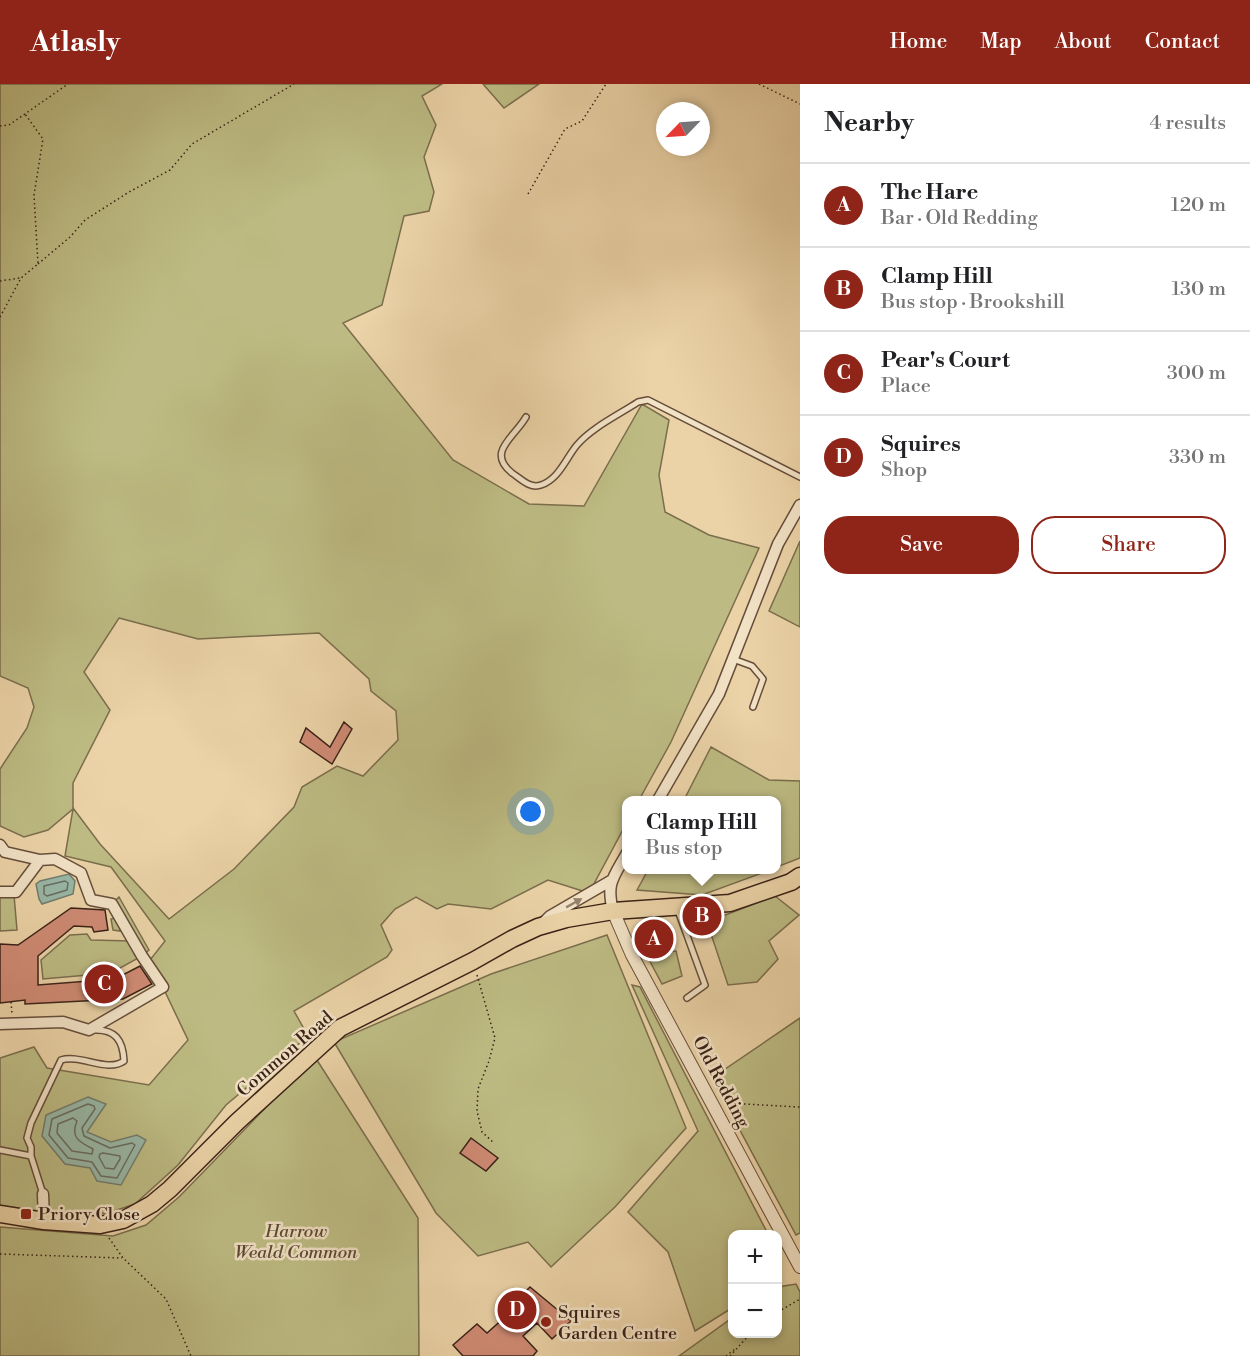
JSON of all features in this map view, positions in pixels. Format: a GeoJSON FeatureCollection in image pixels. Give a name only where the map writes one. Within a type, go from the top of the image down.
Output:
{"type":"FeatureCollection","features":[{"type":"Feature","properties":{"kind":"main road","name":"Common Road"},"geometry":{"type":"LineString","coordinates":[[0,1214],[44,1221],[100,1225],[123,1220],[152,1204],[340,1028],[538,927],[566,919],[613,912],[730,903],[791,882],[800,876]]}},
{"type":"Feature","properties":{"kind":"street"},"geometry":{"type":"LineString","coordinates":[[661,796],[719,694],[778,544],[800,505]]}},
{"type":"Feature","properties":{"kind":"street"},"geometry":{"type":"LineString","coordinates":[[0,845],[5,852],[40,860],[55,859],[81,873],[91,900],[112,904],[163,987],[89,1030],[63,1022],[0,1024]]}},
{"type":"Feature","properties":{"kind":"street"},"geometry":{"type":"LineString","coordinates":[[0,892],[16,892],[40,860]]}},
{"type":"Feature","properties":{"kind":"street"},"geometry":{"type":"LineString","coordinates":[[613,912],[609,890],[622,862]]}},
{"type":"Feature","properties":{"kind":"street"},"geometry":{"type":"LineString","coordinates":[[538,927],[550,916],[612,880]]}},
{"type":"Feature","properties":{"kind":"street","name":"Old Redding"},"geometry":{"type":"LineString","coordinates":[[613,912],[632,955],[800,1267]]}},
{"type":"Feature","properties":{"kind":"street"},"geometry":{"type":"LineString","coordinates":[[43,1194],[44,1221]]}},
{"type":"Feature","properties":{"kind":"lane"},"geometry":{"type":"LineString","coordinates":[[526,417],[519,429],[506,442],[500,457],[503,465],[527,484],[539,486],[550,479],[579,443],[638,402],[648,400],[800,477]]}},
{"type":"Feature","properties":{"kind":"lane"},"geometry":{"type":"LineString","coordinates":[[733,659],[752,666],[763,679],[753,707]]}},
{"type":"Feature","properties":{"kind":"lane"},"geometry":{"type":"LineString","coordinates":[[677,907],[705,985],[687,998]]}},
{"type":"Feature","properties":{"kind":"lane"},"geometry":{"type":"LineString","coordinates":[[43,1194],[31,1156],[31,1147],[27,1138],[28,1129],[61,1060],[77,1058],[108,1065],[119,1064],[124,1060],[121,1045],[114,1034],[106,1029],[89,1030]]}},
{"type":"Feature","properties":{"kind":"lane"},"geometry":{"type":"LineString","coordinates":[[0,1150],[31,1156]]}},
{"type":"Feature","properties":{"kind":"path"},"geometry":{"type":"LineString","coordinates":[[0,126],[9,125],[68,84]]}},
{"type":"Feature","properties":{"kind":"path"},"geometry":{"type":"LineString","coordinates":[[0,317],[21,278],[69,237],[85,220],[129,192],[170,170],[192,144],[294,84]]}},
{"type":"Feature","properties":{"kind":"path"},"geometry":{"type":"LineString","coordinates":[[528,194],[565,129],[582,121],[606,84]]}},
{"type":"Feature","properties":{"kind":"path"},"geometry":{"type":"LineString","coordinates":[[759,84],[800,104]]}},
{"type":"Feature","properties":{"kind":"path"},"geometry":{"type":"LineString","coordinates":[[25,114],[43,139],[34,195],[38,264]]}},
{"type":"Feature","properties":{"kind":"path"},"geometry":{"type":"LineString","coordinates":[[0,281],[21,278]]}},
{"type":"Feature","properties":{"kind":"path"},"geometry":{"type":"LineString","coordinates":[[473,961],[495,1038],[478,1089],[477,1111],[482,1132],[494,1143]]}},
{"type":"Feature","properties":{"kind":"path"},"geometry":{"type":"LineString","coordinates":[[711,1103],[800,1107]]}},
{"type":"Feature","properties":{"kind":"path"},"geometry":{"type":"LineString","coordinates":[[100,1225],[123,1258],[166,1299],[191,1356]]}},
{"type":"Feature","properties":{"kind":"path"},"geometry":{"type":"LineString","coordinates":[[0,1254],[123,1258]]}},
{"type":"Feature","properties":{"kind":"path"},"geometry":{"type":"LineString","coordinates":[[782,1309],[800,1299]]}},
{"type":"Feature","properties":{"kind":"path"},"geometry":{"type":"LineString","coordinates":[[730,1356],[747,1338]]}},
{"type":"Feature","properties":{"kind":"path"},"geometry":{"type":"LineString","coordinates":[[726,1356],[741,1345]]}},
{"type":"Feature","properties":{"kind":"green space"},"geometry":{"type":"Polygon","coordinates":[[[0,84],[442,84],[422,96],[436,125],[424,157],[434,192],[429,211],[404,216],[382,305],[343,323],[453,460],[529,504],[584,506],[642,404],[669,420],[659,475],[665,512],[709,535],[759,548],[671,742],[641,796],[622,796],[622,831],[589,893],[548,880],[491,909],[448,904],[437,909],[416,897],[395,909],[381,925],[392,950],[387,957],[294,1011],[308,1036],[226,1105],[178,1165],[135,1204],[108,1213],[77,1215],[0,1210],[0,1058],[34,1047],[47,1068],[149,1085],[188,1040],[150,960],[165,941],[111,867],[65,856],[73,809],[48,830],[24,837],[0,826],[0,769],[27,728],[34,707],[28,688],[0,676],[0,84]],[[119,618],[84,672],[110,710],[73,783],[73,808],[100,844],[169,919],[234,869],[294,807],[302,787],[337,766],[363,776],[398,740],[396,711],[371,691],[369,679],[319,633],[198,639],[119,618]]]}},
{"type":"Feature","properties":{"kind":"green space"},"geometry":{"type":"Polygon","coordinates":[[[483,84],[539,84],[504,108],[483,84]]]}},
{"type":"Feature","properties":{"kind":"green space"},"geometry":{"type":"Polygon","coordinates":[[[800,541],[800,627],[769,611],[800,541]]]}},
{"type":"Feature","properties":{"kind":"green space"},"geometry":{"type":"Polygon","coordinates":[[[711,747],[769,780],[800,781],[800,858],[781,865],[781,796],[686,796],[711,747]]]}},
{"type":"Feature","properties":{"kind":"green space"},"geometry":{"type":"Polygon","coordinates":[[[646,874],[759,874],[702,895],[637,890],[646,874]]]}},
{"type":"Feature","properties":{"kind":"green space"},"geometry":{"type":"Polygon","coordinates":[[[14,895],[17,930],[0,931],[0,897],[14,895]]]}},
{"type":"Feature","properties":{"kind":"green space"},"geometry":{"type":"Polygon","coordinates":[[[775,896],[799,915],[769,941],[778,959],[757,982],[728,985],[707,922],[775,896]]]}},
{"type":"Feature","properties":{"kind":"green space"},"geometry":{"type":"Polygon","coordinates":[[[119,897],[149,950],[111,973],[43,979],[41,960],[70,935],[87,934],[91,940],[132,941],[119,919],[120,931],[113,930],[111,919],[119,917],[112,904],[119,897]]]}},
{"type":"Feature","properties":{"kind":"green space"},"geometry":{"type":"Polygon","coordinates":[[[607,935],[686,1128],[615,1207],[551,1267],[528,1242],[478,1256],[436,1213],[334,1042],[491,974],[607,935]]]}},
{"type":"Feature","properties":{"kind":"green space"},"geometry":{"type":"Polygon","coordinates":[[[676,951],[682,976],[662,984],[646,954],[676,951]]]}},
{"type":"Feature","properties":{"kind":"green space"},"geometry":{"type":"Polygon","coordinates":[[[632,985],[640,987],[766,1230],[728,1230],[728,1310],[695,1331],[668,1252],[628,1212],[698,1131],[632,985]]]}},
{"type":"Feature","properties":{"kind":"green space"},"geometry":{"type":"Polygon","coordinates":[[[800,1018],[800,1233],[796,1235],[712,1078],[800,1018]]]}},
{"type":"Feature","properties":{"kind":"green space","name":"Harrow Weald Common"},"geometry":{"type":"Polygon","coordinates":[[[315,1057],[418,1218],[419,1356],[0,1356],[0,1227],[113,1236],[146,1225],[179,1197],[315,1057]]]}},
{"type":"Feature","properties":{"kind":"green space"},"geometry":{"type":"Polygon","coordinates":[[[796,1284],[800,1292],[800,1356],[679,1356],[728,1321],[728,1338],[782,1338],[782,1286],[796,1284]]]}},
{"type":"Feature","properties":{"kind":"water"},"geometry":{"type":"Polygon","coordinates":[[[69,874],[75,881],[73,894],[42,904],[36,884],[69,874]]]}},
{"type":"Feature","properties":{"kind":"water"},"geometry":{"type":"Polygon","coordinates":[[[88,1097],[106,1104],[87,1132],[111,1142],[137,1135],[146,1140],[121,1185],[97,1181],[90,1168],[65,1164],[42,1136],[46,1115],[88,1097]]]}},
{"type":"Feature","properties":{"kind":"building"},"geometry":{"type":"Polygon","coordinates":[[[344,722],[352,729],[332,764],[300,742],[306,728],[330,747],[344,722]]]}},
{"type":"Feature","properties":{"kind":"building"},"geometry":{"type":"Polygon","coordinates":[[[71,908],[105,910],[108,930],[94,932],[92,927],[74,926],[38,956],[38,985],[115,979],[140,966],[152,984],[123,999],[25,1004],[25,1000],[0,1003],[0,944],[18,945],[71,908]]]}},
{"type":"Feature","properties":{"kind":"building"},"geometry":{"type":"Polygon","coordinates":[[[659,933],[660,942],[639,943],[638,935],[659,933]]]}},
{"type":"Feature","properties":{"kind":"building"},"geometry":{"type":"Polygon","coordinates":[[[471,1138],[498,1158],[486,1171],[460,1153],[471,1138]]]}},
{"type":"Feature","properties":{"kind":"building","name":"Squires Garden Centre"},"geometry":{"type":"Polygon","coordinates":[[[530,1287],[571,1321],[552,1339],[537,1323],[523,1336],[537,1351],[533,1356],[463,1356],[453,1345],[477,1324],[487,1333],[505,1317],[517,1326],[528,1318],[516,1301],[530,1287]]]}},
{"type":"Feature","properties":{"kind":"place","name":"Clamp Hill"},"geometry":{"type":"Point","coordinates":[702,916]}},
{"type":"Feature","properties":{"kind":"place","name":"The Hare"},"geometry":{"type":"Point","coordinates":[654,939]}},
{"type":"Feature","properties":{"kind":"place","name":"Pear's Court"},"geometry":{"type":"Point","coordinates":[104,984]}},
{"type":"Feature","properties":{"kind":"place","name":"Priory Close"},"geometry":{"type":"Point","coordinates":[26,1214]}},
{"type":"Feature","properties":{"kind":"place","name":"Squires"},"geometry":{"type":"Point","coordinates":[517,1310]}},
{"type":"Feature","properties":{"kind":"place","name":"Squires Garden Centre"},"geometry":{"type":"Point","coordinates":[546,1322]}}]}
